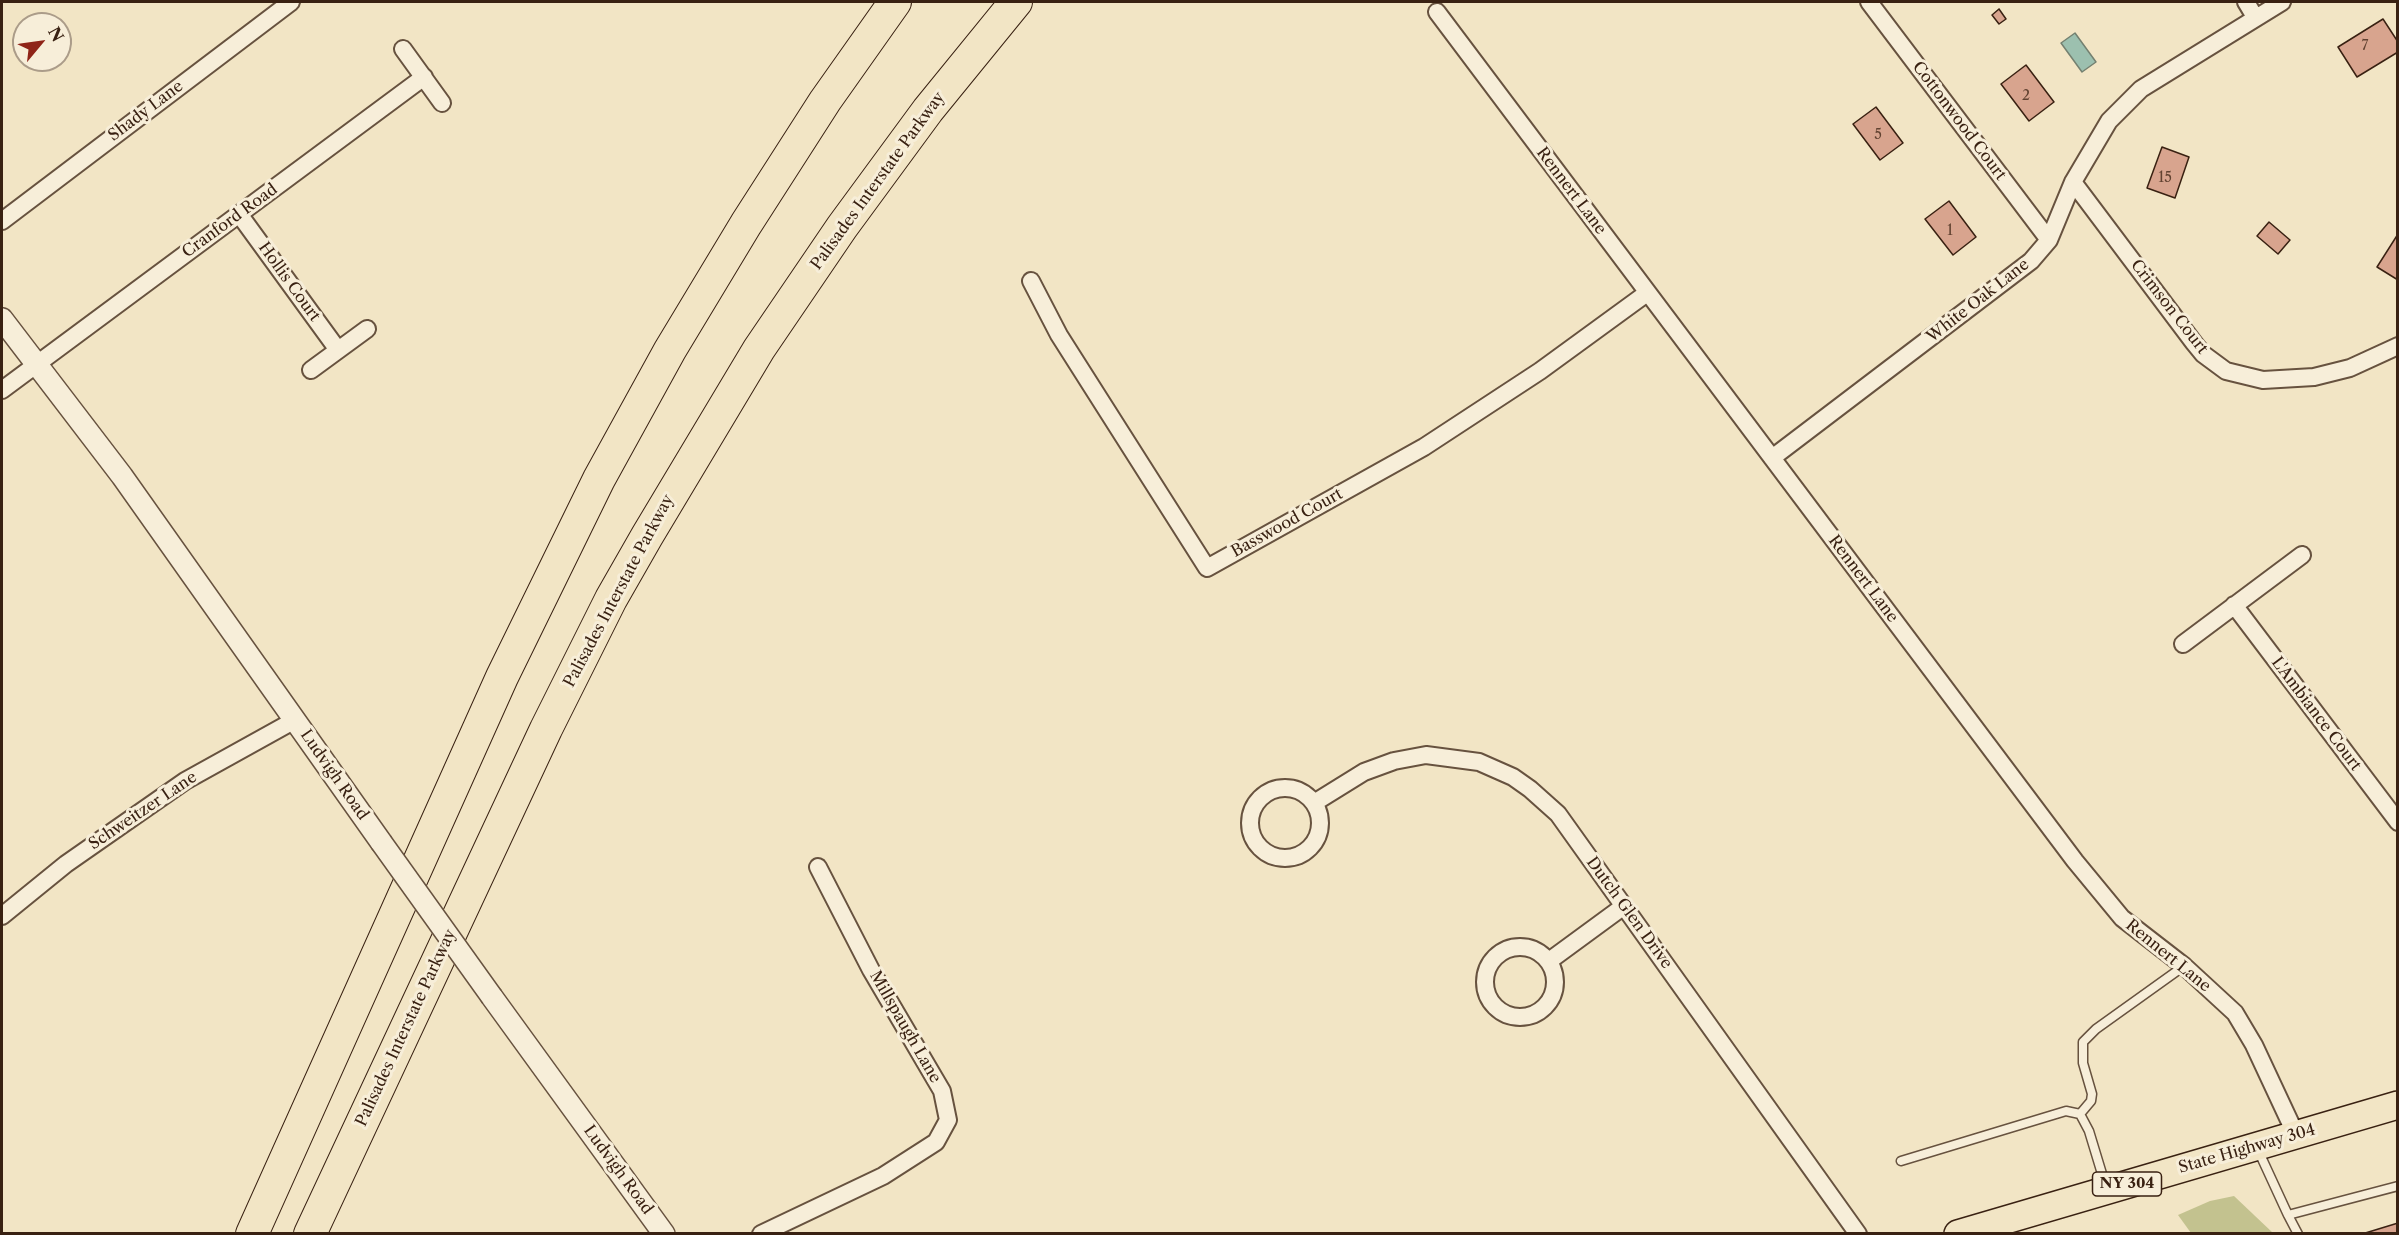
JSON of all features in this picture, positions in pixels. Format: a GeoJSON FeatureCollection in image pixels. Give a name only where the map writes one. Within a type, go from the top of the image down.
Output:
{"type":"FeatureCollection","features":[{"type":"Feature","properties":{"kind":"highway"},"geometry":{"type":"LineString","coordinates":[[252,1233],[502,677],[594,488],[713,278],[796,145],[895,2]]}},
{"type":"Feature","properties":{"kind":"highway","name":"Palisades Interstate Parkway"},"geometry":{"type":"LineString","coordinates":[[310,1233],[546,729],[606,609],[647,536],[759,349],[842,227],[935,102],[1016,2]]}},
{"type":"Feature","properties":{"kind":"main road","name":"State Highway 304"},"geometry":{"type":"LineString","coordinates":[[1958,1233],[2024,1224],[2107,1190],[2395,1109]]}},
{"type":"Feature","properties":{"kind":"street","name":"Shady Lane"},"geometry":{"type":"LineString","coordinates":[[2,221],[291,2]]}},
{"type":"Feature","properties":{"kind":"street","name":"Cottonwood Court"},"geometry":{"type":"LineString","coordinates":[[1869,2],[2049,240]]}},
{"type":"Feature","properties":{"kind":"street"},"geometry":{"type":"LineString","coordinates":[[2246,2],[2255,17]]}},
{"type":"Feature","properties":{"kind":"street","name":"White Oak Lane"},"geometry":{"type":"LineString","coordinates":[[1772,458],[2017,274],[2049,240],[2073,182],[2109,121],[2141,89],[2255,17],[2283,2]]}},
{"type":"Feature","properties":{"kind":"street","name":"Rennert Lane"},"geometry":{"type":"LineString","coordinates":[[1437,12],[2115,910],[2122,918],[2184,966],[2235,1013],[2254,1045],[2296,1135]]}},
{"type":"Feature","properties":{"kind":"street"},"geometry":{"type":"LineString","coordinates":[[403,49],[442,103]]}},
{"type":"Feature","properties":{"kind":"street","name":"Cranford Road"},"geometry":{"type":"LineString","coordinates":[[2,390],[424,77]]}},
{"type":"Feature","properties":{"kind":"street","name":"Crimson Court"},"geometry":{"type":"LineString","coordinates":[[2073,182],[2194,343],[2203,354],[2226,371],[2263,380],[2314,377],[2350,368],[2397,346]]}},
{"type":"Feature","properties":{"kind":"street","name":"Hollis Court"},"geometry":{"type":"LineString","coordinates":[[239,214],[339,350]]}},
{"type":"Feature","properties":{"kind":"street","name":"Basswood Court"},"geometry":{"type":"LineString","coordinates":[[1031,281],[1059,336],[1207,568],[1424,447],[1540,371],[1647,293]]}},
{"type":"Feature","properties":{"kind":"street","name":"Ludvigh Road"},"geometry":{"type":"LineString","coordinates":[[2,319],[122,476],[381,842],[664,1233]]}},
{"type":"Feature","properties":{"kind":"street"},"geometry":{"type":"LineString","coordinates":[[311,370],[367,328]]}},
{"type":"Feature","properties":{"kind":"street"},"geometry":{"type":"LineString","coordinates":[[2183,644],[2302,555]]}},
{"type":"Feature","properties":{"kind":"street","name":"L'Ambiance Court"},"geometry":{"type":"LineString","coordinates":[[2235,605],[2397,822]]}},
{"type":"Feature","properties":{"kind":"street","name":"Schweitzer Lane"},"geometry":{"type":"LineString","coordinates":[[2,916],[66,864],[185,781],[295,720]]}},
{"type":"Feature","properties":{"kind":"street","name":"Dutch Glen Drive"},"geometry":{"type":"LineString","coordinates":[[1314,803],[1349,779],[1394,760],[1426,755],[1479,762],[1513,777],[1544,800],[1558,814],[1858,1233]]}},
{"type":"Feature","properties":{"kind":"street"},"geometry":{"type":"LineString","coordinates":[[1282,788],[1291,788],[1300,791],[1314,803],[1320,819],[1320,829],[1312,847],[1304,854],[1295,858],[1277,858],[1268,855],[1251,835],[1250,817],[1258,800],[1265,794],[1282,788]]}},
{"type":"Feature","properties":{"kind":"street","name":"Millspaugh Lane"},"geometry":{"type":"LineString","coordinates":[[761,1233],[883,1176],[936,1142],[948,1120],[942,1091],[871,970],[818,867]]}},
{"type":"Feature","properties":{"kind":"street"},"geometry":{"type":"LineString","coordinates":[[1549,961],[1624,906]]}},
{"type":"Feature","properties":{"kind":"street"},"geometry":{"type":"LineString","coordinates":[[1517,946],[1526,946],[1542,954],[1549,961],[1555,977],[1555,987],[1553,996],[1539,1012],[1531,1016],[1512,1016],[1496,1008],[1485,984],[1485,975],[1493,958],[1500,952],[1517,946]]}},
{"type":"Feature","properties":{"kind":"lane"},"geometry":{"type":"LineString","coordinates":[[2080,1114],[2091,1101],[2092,1094],[2083,1063],[2083,1042],[2096,1029],[2184,966]]}},
{"type":"Feature","properties":{"kind":"lane"},"geometry":{"type":"LineString","coordinates":[[1901,1161],[2066,1111],[2080,1114]]}},
{"type":"Feature","properties":{"kind":"lane"},"geometry":{"type":"LineString","coordinates":[[2080,1114],[2089,1131],[2107,1190]]}},
{"type":"Feature","properties":{"kind":"lane"},"geometry":{"type":"LineString","coordinates":[[2257,1146],[2298,1233]]}},
{"type":"Feature","properties":{"kind":"lane"},"geometry":{"type":"LineString","coordinates":[[2288,1215],[2397,1186]]}},
{"type":"Feature","properties":{"kind":"shaded area"},"geometry":{"type":"Polygon","coordinates":[[[2075,33],[2096,62],[2082,72],[2061,43],[2075,33]]]}},
{"type":"Feature","properties":{"kind":"shaded area"},"geometry":{"type":"Polygon","coordinates":[[[2234,1196],[2273,1233],[2191,1233],[2178,1215],[2210,1201],[2234,1196]]]}},
{"type":"Feature","properties":{"kind":"building"},"geometry":{"type":"Polygon","coordinates":[[[1999,9],[2006,19],[1999,24],[1992,15],[1999,9]]]}},
{"type":"Feature","properties":{"kind":"building"},"geometry":{"type":"Polygon","coordinates":[[[2383,19],[2398,42],[2398,52],[2357,77],[2338,47],[2383,19]]]}},
{"type":"Feature","properties":{"kind":"building"},"geometry":{"type":"Polygon","coordinates":[[[2026,65],[2054,102],[2029,121],[2001,84],[2026,65]]]}},
{"type":"Feature","properties":{"kind":"building"},"geometry":{"type":"Polygon","coordinates":[[[1876,107],[1903,143],[1880,160],[1853,124],[1876,107]]]}},
{"type":"Feature","properties":{"kind":"building"},"geometry":{"type":"Polygon","coordinates":[[[2162,147],[2189,157],[2175,198],[2147,188],[2162,147]]]}},
{"type":"Feature","properties":{"kind":"building"},"geometry":{"type":"Polygon","coordinates":[[[1949,201],[1976,237],[1953,255],[1925,219],[1949,201]]]}},
{"type":"Feature","properties":{"kind":"building"},"geometry":{"type":"Polygon","coordinates":[[[2269,222],[2290,240],[2278,254],[2257,236],[2269,222]]]}},
{"type":"Feature","properties":{"kind":"building"},"geometry":{"type":"Polygon","coordinates":[[[2398,234],[2398,280],[2377,267],[2398,234]]]}},
{"type":"Feature","properties":{"kind":"building"},"geometry":{"type":"Polygon","coordinates":[[[2398,1223],[2398,1234],[2362,1234],[2398,1223]]]}}]}
